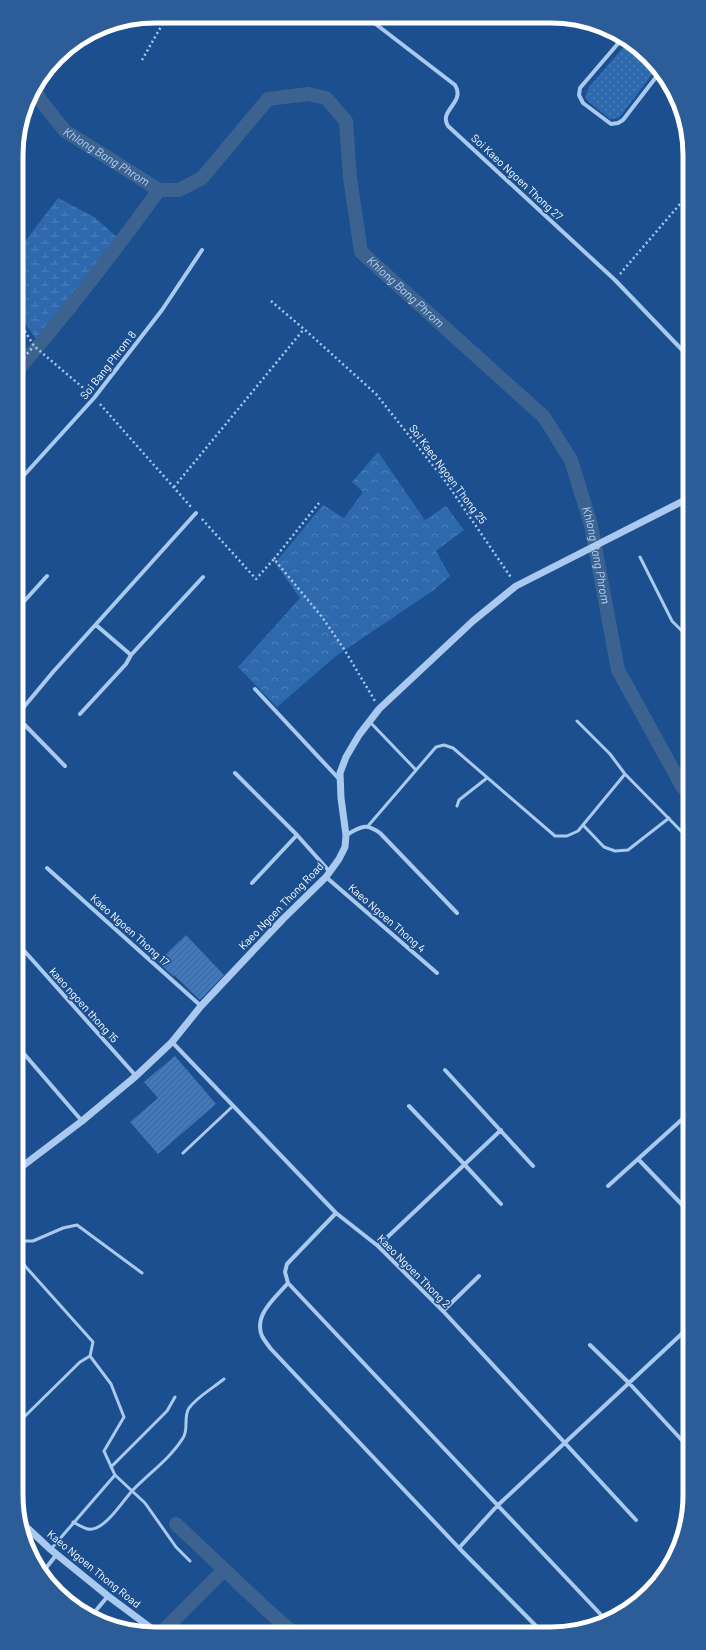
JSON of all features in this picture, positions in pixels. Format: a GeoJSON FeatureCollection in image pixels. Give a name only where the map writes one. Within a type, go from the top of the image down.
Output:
{"type":"FeatureCollection","features":[{"type":"Feature","properties":{"kind":"street","name":"Soi Kaeo Ngoen Thong 27"},"geometry":{"type":"LineString","coordinates":[[374,23],[455,86],[458,90],[459,95],[446,117],[448,126],[614,280],[683,351]]}},
{"type":"Feature","properties":{"kind":"street"},"geometry":{"type":"LineString","coordinates":[[619,42],[580,88],[579,95],[583,103],[611,124],[618,123],[623,120],[657,76]]}},
{"type":"Feature","properties":{"kind":"street","name":"Soi Bang Phrom 8"},"geometry":{"type":"LineString","coordinates":[[23,476],[94,398],[162,310],[202,250]]}},
{"type":"Feature","properties":{"kind":"street","name":"Kaeo Ngoen Thong Road"},"geometry":{"type":"LineString","coordinates":[[23,1166],[82,1121],[136,1076],[172,1042],[201,1006],[328,874],[339,859],[345,847],[346,835],[341,798],[340,773],[346,757],[359,735],[379,709],[472,621],[516,586],[683,501]]}},
{"type":"Feature","properties":{"kind":"street"},"geometry":{"type":"LineString","coordinates":[[23,708],[196,513]]}},
{"type":"Feature","properties":{"kind":"street"},"geometry":{"type":"LineString","coordinates":[[23,602],[47,576]]}},
{"type":"Feature","properties":{"kind":"street"},"geometry":{"type":"LineString","coordinates":[[80,714],[126,664],[131,655],[203,577]]}},
{"type":"Feature","properties":{"kind":"street"},"geometry":{"type":"LineString","coordinates":[[96,625],[131,655]]}},
{"type":"Feature","properties":{"kind":"street"},"geometry":{"type":"LineString","coordinates":[[255,689],[341,780]]}},
{"type":"Feature","properties":{"kind":"street"},"geometry":{"type":"LineString","coordinates":[[23,723],[64,766]]}},
{"type":"Feature","properties":{"kind":"street","name":"Kaeo Ngoen Thong 4"},"geometry":{"type":"LineString","coordinates":[[235,773],[297,835],[328,874],[437,973]]}},
{"type":"Feature","properties":{"kind":"street"},"geometry":{"type":"LineString","coordinates":[[346,835],[362,827],[368,826],[380,833],[457,913]]}},
{"type":"Feature","properties":{"kind":"street"},"geometry":{"type":"LineString","coordinates":[[252,883],[297,835]]}},
{"type":"Feature","properties":{"kind":"street","name":"Kaeo Ngoen Thong 17"},"geometry":{"type":"LineString","coordinates":[[47,868],[201,1006]]}},
{"type":"Feature","properties":{"kind":"street","name":"kaeo ngoen thong 15"},"geometry":{"type":"LineString","coordinates":[[23,949],[136,1076]]}},
{"type":"Feature","properties":{"kind":"street","name":"Kaeo Ngoen Thong 2"},"geometry":{"type":"LineString","coordinates":[[172,1042],[336,1213],[378,1246],[443,1311],[636,1520]]}},
{"type":"Feature","properties":{"kind":"street"},"geometry":{"type":"LineString","coordinates":[[23,1053],[82,1121]]}},
{"type":"Feature","properties":{"kind":"street"},"geometry":{"type":"LineString","coordinates":[[445,1070],[533,1166]]}},
{"type":"Feature","properties":{"kind":"street"},"geometry":{"type":"LineString","coordinates":[[409,1106],[501,1204]]}},
{"type":"Feature","properties":{"kind":"street"},"geometry":{"type":"LineString","coordinates":[[608,1186],[639,1160],[683,1119]]}},
{"type":"Feature","properties":{"kind":"street"},"geometry":{"type":"LineString","coordinates":[[378,1246],[501,1130]]}},
{"type":"Feature","properties":{"kind":"street"},"geometry":{"type":"LineString","coordinates":[[639,1160],[683,1206]]}},
{"type":"Feature","properties":{"kind":"street"},"geometry":{"type":"LineString","coordinates":[[336,1213],[287,1264],[285,1272],[288,1283],[603,1617]]}},
{"type":"Feature","properties":{"kind":"street"},"geometry":{"type":"LineString","coordinates":[[443,1311],[479,1276]]}},
{"type":"Feature","properties":{"kind":"street"},"geometry":{"type":"LineString","coordinates":[[288,1283],[261,1316],[260,1327],[262,1336],[271,1349],[459,1548],[537,1627]]}},
{"type":"Feature","properties":{"kind":"street"},"geometry":{"type":"LineString","coordinates":[[459,1548],[497,1506],[683,1333]]}},
{"type":"Feature","properties":{"kind":"street"},"geometry":{"type":"LineString","coordinates":[[590,1345],[629,1383],[683,1441]]}},
{"type":"Feature","properties":{"kind":"street","name":"Kaeo Ngoen Thong Road"},"geometry":{"type":"LineString","coordinates":[[27,1528],[50,1550],[148,1627]]}},
{"type":"Feature","properties":{"kind":"street"},"geometry":{"type":"LineString","coordinates":[[45,1569],[57,1554]]}},
{"type":"Feature","properties":{"kind":"street"},"geometry":{"type":"LineString","coordinates":[[95,1612],[108,1596]]}},
{"type":"Feature","properties":{"kind":"lane"},"geometry":{"type":"LineString","coordinates":[[640,557],[672,621],[683,632]]}},
{"type":"Feature","properties":{"kind":"lane"},"geometry":{"type":"LineString","coordinates":[[577,721],[610,754],[625,774],[682,832]]}},
{"type":"Feature","properties":{"kind":"lane"},"geometry":{"type":"LineString","coordinates":[[370,722],[416,770]]}},
{"type":"Feature","properties":{"kind":"lane"},"geometry":{"type":"LineString","coordinates":[[368,826],[436,747],[444,745],[453,748],[555,836],[567,836],[578,831],[625,774]]}},
{"type":"Feature","properties":{"kind":"lane"},"geometry":{"type":"LineString","coordinates":[[457,806],[459,800],[487,778]]}},
{"type":"Feature","properties":{"kind":"lane"},"geometry":{"type":"LineString","coordinates":[[583,825],[604,847],[615,851],[628,850],[669,818]]}},
{"type":"Feature","properties":{"kind":"lane"},"geometry":{"type":"LineString","coordinates":[[183,1153],[233,1106]]}},
{"type":"Feature","properties":{"kind":"lane"},"geometry":{"type":"LineString","coordinates":[[23,1241],[33,1241],[63,1228],[77,1225],[142,1274]]}},
{"type":"Feature","properties":{"kind":"lane"},"geometry":{"type":"LineString","coordinates":[[23,1262],[93,1342],[90,1356],[80,1362],[23,1418]]}},
{"type":"Feature","properties":{"kind":"lane"},"geometry":{"type":"LineString","coordinates":[[90,1356],[111,1384],[124,1417],[104,1451],[111,1467],[115,1475],[133,1490],[145,1503],[176,1547],[190,1562]]}},
{"type":"Feature","properties":{"kind":"lane"},"geometry":{"type":"LineString","coordinates":[[73,1522],[89,1530],[103,1524],[133,1490],[173,1452],[184,1436],[187,1410],[192,1404],[224,1379]]}},
{"type":"Feature","properties":{"kind":"lane"},"geometry":{"type":"LineString","coordinates":[[111,1467],[167,1411],[175,1397]]}},
{"type":"Feature","properties":{"kind":"lane"},"geometry":{"type":"LineString","coordinates":[[50,1550],[115,1475]]}},
{"type":"Feature","properties":{"kind":"path"},"geometry":{"type":"LineString","coordinates":[[142,60],[163,23]]}},
{"type":"Feature","properties":{"kind":"path"},"geometry":{"type":"LineString","coordinates":[[614,280],[683,200]]}},
{"type":"Feature","properties":{"kind":"path","name":"Soi Kaeo Ngoen Thong 25"},"geometry":{"type":"LineString","coordinates":[[271,301],[376,394],[446,482],[516,586]]}},
{"type":"Feature","properties":{"kind":"path"},"geometry":{"type":"LineString","coordinates":[[23,328],[35,347],[94,398],[256,579],[319,503]]}},
{"type":"Feature","properties":{"kind":"path"},"geometry":{"type":"LineString","coordinates":[[174,487],[304,329]]}},
{"type":"Feature","properties":{"kind":"path"},"geometry":{"type":"LineString","coordinates":[[23,359],[35,347]]}},
{"type":"Feature","properties":{"kind":"path"},"geometry":{"type":"LineString","coordinates":[[274,559],[334,633],[379,709]]}},
{"type":"Feature","properties":{"kind":"green space"},"geometry":{"type":"Polygon","coordinates":[[[625,46],[638,56],[654,72],[619,118],[610,119],[589,102],[585,97],[589,87],[625,46]]]}},
{"type":"Feature","properties":{"kind":"green space"},"geometry":{"type":"Polygon","coordinates":[[[58,198],[94,217],[118,238],[38,342],[23,320],[23,244],[58,198]]]}},
{"type":"Feature","properties":{"kind":"green space"},"geometry":{"type":"Polygon","coordinates":[[[378,452],[425,520],[446,506],[464,530],[436,551],[450,576],[434,590],[336,656],[277,707],[238,667],[300,598],[275,563],[323,505],[344,518],[363,492],[352,482],[378,452]]]}},
{"type":"Feature","properties":{"kind":"building"},"geometry":{"type":"Polygon","coordinates":[[[186,935],[224,975],[200,1000],[158,962],[186,935]]]}},
{"type":"Feature","properties":{"kind":"building"},"geometry":{"type":"Polygon","coordinates":[[[175,1056],[216,1104],[158,1154],[130,1122],[158,1098],[144,1082],[175,1056]]]}},
{"type":"Feature","properties":{"kind":"waterway","name":"Khlong Bang Phrom"},"geometry":{"type":"LineString","coordinates":[[38,95],[65,131],[159,190],[179,190],[202,178],[268,99],[308,94],[326,98],[346,121],[350,178],[361,252],[544,417],[571,460],[591,525],[618,670],[683,787]]}},
{"type":"Feature","properties":{"kind":"waterway"},"geometry":{"type":"LineString","coordinates":[[23,364],[90,282],[159,190]]}},
{"type":"Feature","properties":{"kind":"waterway"},"geometry":{"type":"LineString","coordinates":[[176,1524],[286,1627]]}},
{"type":"Feature","properties":{"kind":"waterway"},"geometry":{"type":"LineString","coordinates":[[167,1627],[224,1570]]}}]}
